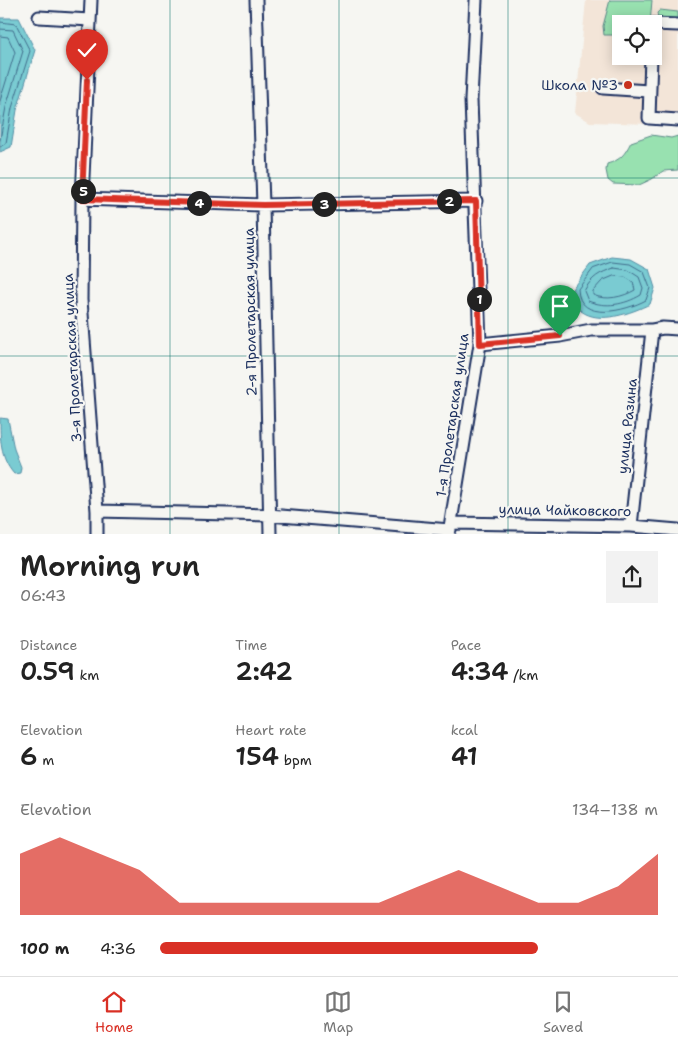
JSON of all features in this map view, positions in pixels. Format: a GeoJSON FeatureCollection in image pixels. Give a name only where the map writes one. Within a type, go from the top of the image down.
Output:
{"type":"FeatureCollection","features":[{"type":"Feature","properties":{"kind":"street","name":"3-я Пролетарская улица"},"geometry":{"type":"LineString","coordinates":[[91,0],[82,199],[81,300],[97,534]]}},
{"type":"Feature","properties":{"kind":"street","name":"2-я Пролетарская улица"},"geometry":{"type":"LineString","coordinates":[[256,0],[263,205],[270,534]]}},
{"type":"Feature","properties":{"kind":"street","name":"1-я Пролетарская улица"},"geometry":{"type":"LineString","coordinates":[[450,529],[480,344],[471,100],[476,0]]}},
{"type":"Feature","properties":{"kind":"street"},"geometry":{"type":"LineString","coordinates":[[38,17],[90,20]]}},
{"type":"Feature","properties":{"kind":"street"},"geometry":{"type":"LineString","coordinates":[[662,24],[678,25]]}},
{"type":"Feature","properties":{"kind":"street"},"geometry":{"type":"LineString","coordinates":[[651,65],[649,118],[678,120]]}},
{"type":"Feature","properties":{"kind":"street"},"geometry":{"type":"LineString","coordinates":[[603,88],[650,91]]}},
{"type":"Feature","properties":{"kind":"street"},"geometry":{"type":"LineString","coordinates":[[82,199],[263,205],[476,201]]}},
{"type":"Feature","properties":{"kind":"street"},"geometry":{"type":"LineString","coordinates":[[480,344],[560,336],[591,330],[678,329]]}},
{"type":"Feature","properties":{"kind":"street","name":"улица Разина"},"geometry":{"type":"LineString","coordinates":[[631,526],[652,330]]}},
{"type":"Feature","properties":{"kind":"street","name":"улица Чайковского"},"geometry":{"type":"LineString","coordinates":[[96,511],[269,515],[450,529],[589,529],[631,526],[678,530]]}},
{"type":"Feature","properties":{"kind":"shaded area","name":"Школа №3"},"geometry":{"type":"Polygon","coordinates":[[[586,0],[678,0],[678,125],[590,122],[575,113],[586,0]]]}},
{"type":"Feature","properties":{"kind":"green space"},"geometry":{"type":"Polygon","coordinates":[[[610,0],[652,0],[651,15],[612,15],[612,35],[604,35],[603,26],[610,0]]]}},
{"type":"Feature","properties":{"kind":"green space"},"geometry":{"type":"Polygon","coordinates":[[[660,10],[678,12],[678,20],[662,18],[662,15],[658,15],[660,10]]]}},
{"type":"Feature","properties":{"kind":"green space"},"geometry":{"type":"Polygon","coordinates":[[[651,135],[671,138],[678,136],[678,170],[663,171],[639,185],[613,184],[608,180],[607,164],[616,161],[622,156],[631,142],[651,135]]]}},
{"type":"Feature","properties":{"kind":"water"},"geometry":{"type":"Polygon","coordinates":[[[0,18],[19,18],[35,50],[17,110],[11,147],[0,152],[0,18]]]}},
{"type":"Feature","properties":{"kind":"water"},"geometry":{"type":"Polygon","coordinates":[[[612,257],[631,259],[649,269],[655,288],[650,304],[616,316],[597,317],[589,315],[579,309],[572,289],[590,265],[612,257]]]}},
{"type":"Feature","properties":{"kind":"water"},"geometry":{"type":"Polygon","coordinates":[[[0,418],[8,419],[14,449],[21,467],[20,473],[14,474],[3,455],[0,418]]]}},
{"type":"Feature","properties":{"kind":"place","name":"Школа №3"},"geometry":{"type":"Point","coordinates":[628,85]}},
{"type":"Feature","properties":{"kind":"route"},"geometry":{"type":"LineString","coordinates":[[87,80],[82,199],[263,205],[476,201],[480,344],[560,336]]}}]}
